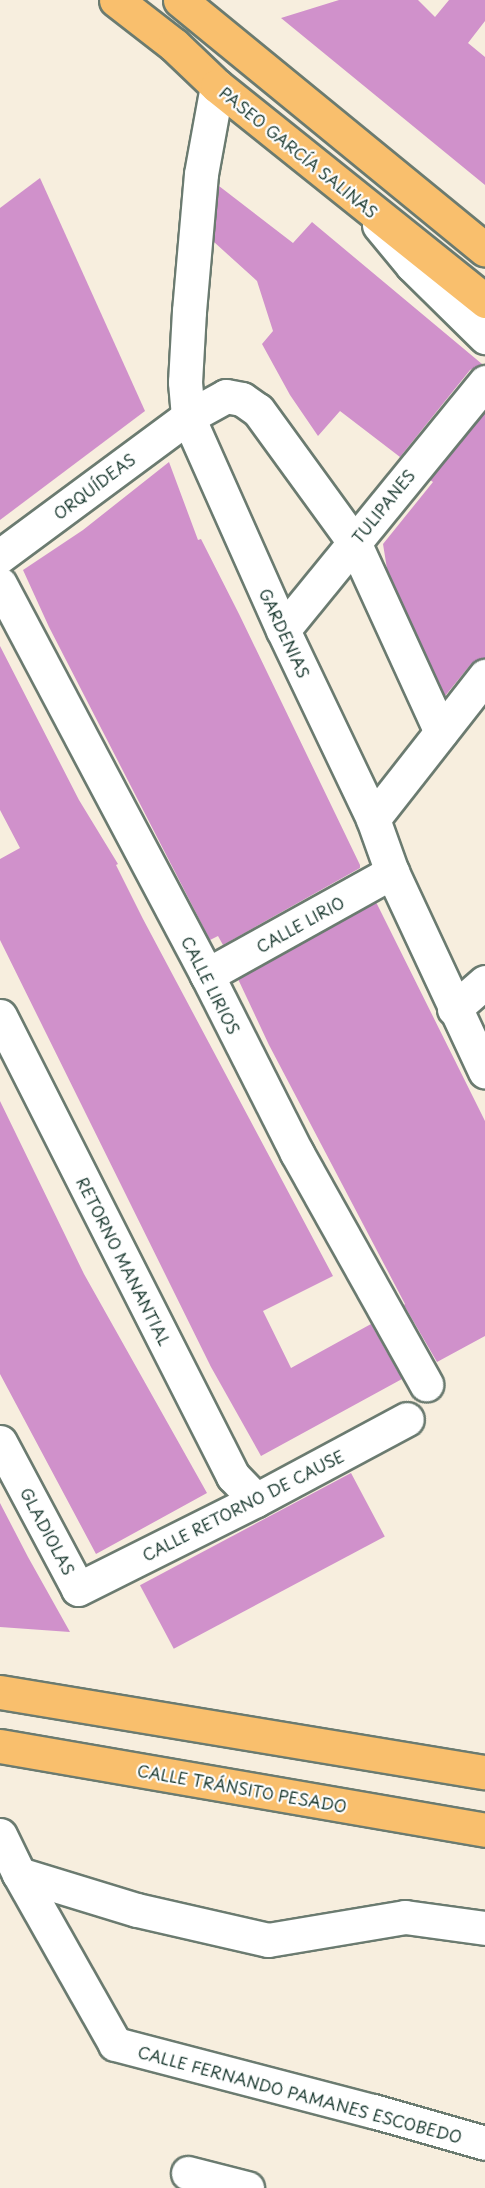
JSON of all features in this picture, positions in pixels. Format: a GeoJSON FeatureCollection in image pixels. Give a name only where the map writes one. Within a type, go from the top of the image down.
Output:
{"type":"FeatureCollection","features":[{"type":"Feature","properties":{"kind":"main road","name":"PASEO GARCÍA SALINAS"},"geometry":{"type":"LineString","coordinates":[[116,0],[174,45],[217,86],[485,300]]}},
{"type":"Feature","properties":{"kind":"main road"},"geometry":{"type":"LineString","coordinates":[[180,0],[480,242]]}},
{"type":"Feature","properties":{"kind":"main road"},"geometry":{"type":"LineString","coordinates":[[0,1692],[485,1772]]}},
{"type":"Feature","properties":{"kind":"main road","name":"CALLE TRÁNSITO PESADO"},"geometry":{"type":"LineString","coordinates":[[0,1746],[485,1830]]}},
{"type":"Feature","properties":{"kind":"street","name":"GARDENIAS"},"geometry":{"type":"LineString","coordinates":[[217,86],[201,174],[185,382],[188,417],[283,630],[373,819],[392,872],[454,1009],[485,1071]]}},
{"type":"Feature","properties":{"kind":"street"},"geometry":{"type":"LineString","coordinates":[[366,206],[412,265],[485,337]]}},
{"type":"Feature","properties":{"kind":"street","name":"TULIPANES"},"geometry":{"type":"LineString","coordinates":[[283,630],[485,382]]}},
{"type":"Feature","properties":{"kind":"street","name":"ORQUÍDEAS"},"geometry":{"type":"LineString","coordinates":[[0,556],[188,417],[226,396],[242,399],[258,410],[354,542]]}},
{"type":"Feature","properties":{"kind":"street"},"geometry":{"type":"LineString","coordinates":[[354,542],[441,732]]}},
{"type":"Feature","properties":{"kind":"street","name":"CALLE LIRIOS"},"geometry":{"type":"LineString","coordinates":[[0,584],[207,975],[297,1153],[426,1384]]}},
{"type":"Feature","properties":{"kind":"street"},"geometry":{"type":"LineString","coordinates":[[373,819],[485,676]]}},
{"type":"Feature","properties":{"kind":"street","name":"CALLE LIRIO"},"geometry":{"type":"LineString","coordinates":[[207,975],[392,872]]}},
{"type":"Feature","properties":{"kind":"street"},"geometry":{"type":"LineString","coordinates":[[454,1009],[485,982]]}},
{"type":"Feature","properties":{"kind":"street","name":"RETORNO MANANTIAL"},"geometry":{"type":"LineString","coordinates":[[2,1025],[233,1476],[256,1500]]}},
{"type":"Feature","properties":{"kind":"street","name":"CALLE RETORNO DE CAUSE"},"geometry":{"type":"LineString","coordinates":[[78,1589],[256,1500],[407,1419]]}},
{"type":"Feature","properties":{"kind":"street","name":"GLADIOLAS"},"geometry":{"type":"LineString","coordinates":[[0,1442],[78,1589]]}},
{"type":"Feature","properties":{"kind":"street"},"geometry":{"type":"LineString","coordinates":[[0,1835],[20,1874],[137,1910],[268,1940],[405,1917],[485,1928]]}},
{"type":"Feature","properties":{"kind":"street","name":"CALLE FERNANDO PAMANES ESCOBEDO"},"geometry":{"type":"LineString","coordinates":[[20,1874],[115,2044],[373,2111],[485,2143]]}},
{"type":"Feature","properties":{"kind":"street"},"geometry":{"type":"LineString","coordinates":[[188,2173],[247,2188]]}},
{"type":"Feature","properties":{"kind":"building"},"geometry":{"type":"Polygon","coordinates":[[[339,0],[418,0],[435,17],[449,0],[485,0],[485,21],[468,43],[485,57],[485,185],[281,18],[339,0]]]}},
{"type":"Feature","properties":{"kind":"building"},"geometry":{"type":"Polygon","coordinates":[[[40,178],[145,411],[0,520],[0,208],[40,178]]]}},
{"type":"Feature","properties":{"kind":"building"},"geometry":{"type":"Polygon","coordinates":[[[219,186],[293,243],[312,222],[482,364],[470,370],[400,457],[340,411],[318,436],[290,395],[262,344],[273,331],[257,281],[214,242],[219,186]]]}},
{"type":"Feature","properties":{"kind":"building"},"geometry":{"type":"Polygon","coordinates":[[[485,412],[485,658],[471,664],[445,696],[387,569],[383,544],[433,482],[430,480],[485,412]]]}},
{"type":"Feature","properties":{"kind":"building"},"geometry":{"type":"Polygon","coordinates":[[[169,462],[198,540],[201,539],[239,614],[360,865],[360,868],[223,945],[218,936],[210,940],[49,627],[23,570],[83,530],[169,462]]]}},
{"type":"Feature","properties":{"kind":"building"},"geometry":{"type":"Polygon","coordinates":[[[0,646],[79,800],[118,864],[116,865],[143,919],[333,1276],[263,1311],[291,1368],[371,1324],[402,1379],[261,1456],[211,1367],[0,940],[0,859],[20,848],[0,810],[0,646]]]}},
{"type":"Feature","properties":{"kind":"building"},"geometry":{"type":"Polygon","coordinates":[[[376,902],[485,1121],[485,1336],[437,1362],[404,1305],[269,1045],[238,979],[376,902]]]}},
{"type":"Feature","properties":{"kind":"building"},"geometry":{"type":"Polygon","coordinates":[[[0,1101],[84,1274],[207,1493],[96,1554],[0,1374],[0,1101]]]}},
{"type":"Feature","properties":{"kind":"building"},"geometry":{"type":"Polygon","coordinates":[[[351,1473],[385,1537],[174,1649],[140,1585],[351,1473]]]}},
{"type":"Feature","properties":{"kind":"building"},"geometry":{"type":"Polygon","coordinates":[[[0,1503],[28,1557],[70,1632],[0,1627],[0,1503]]]}}]}
